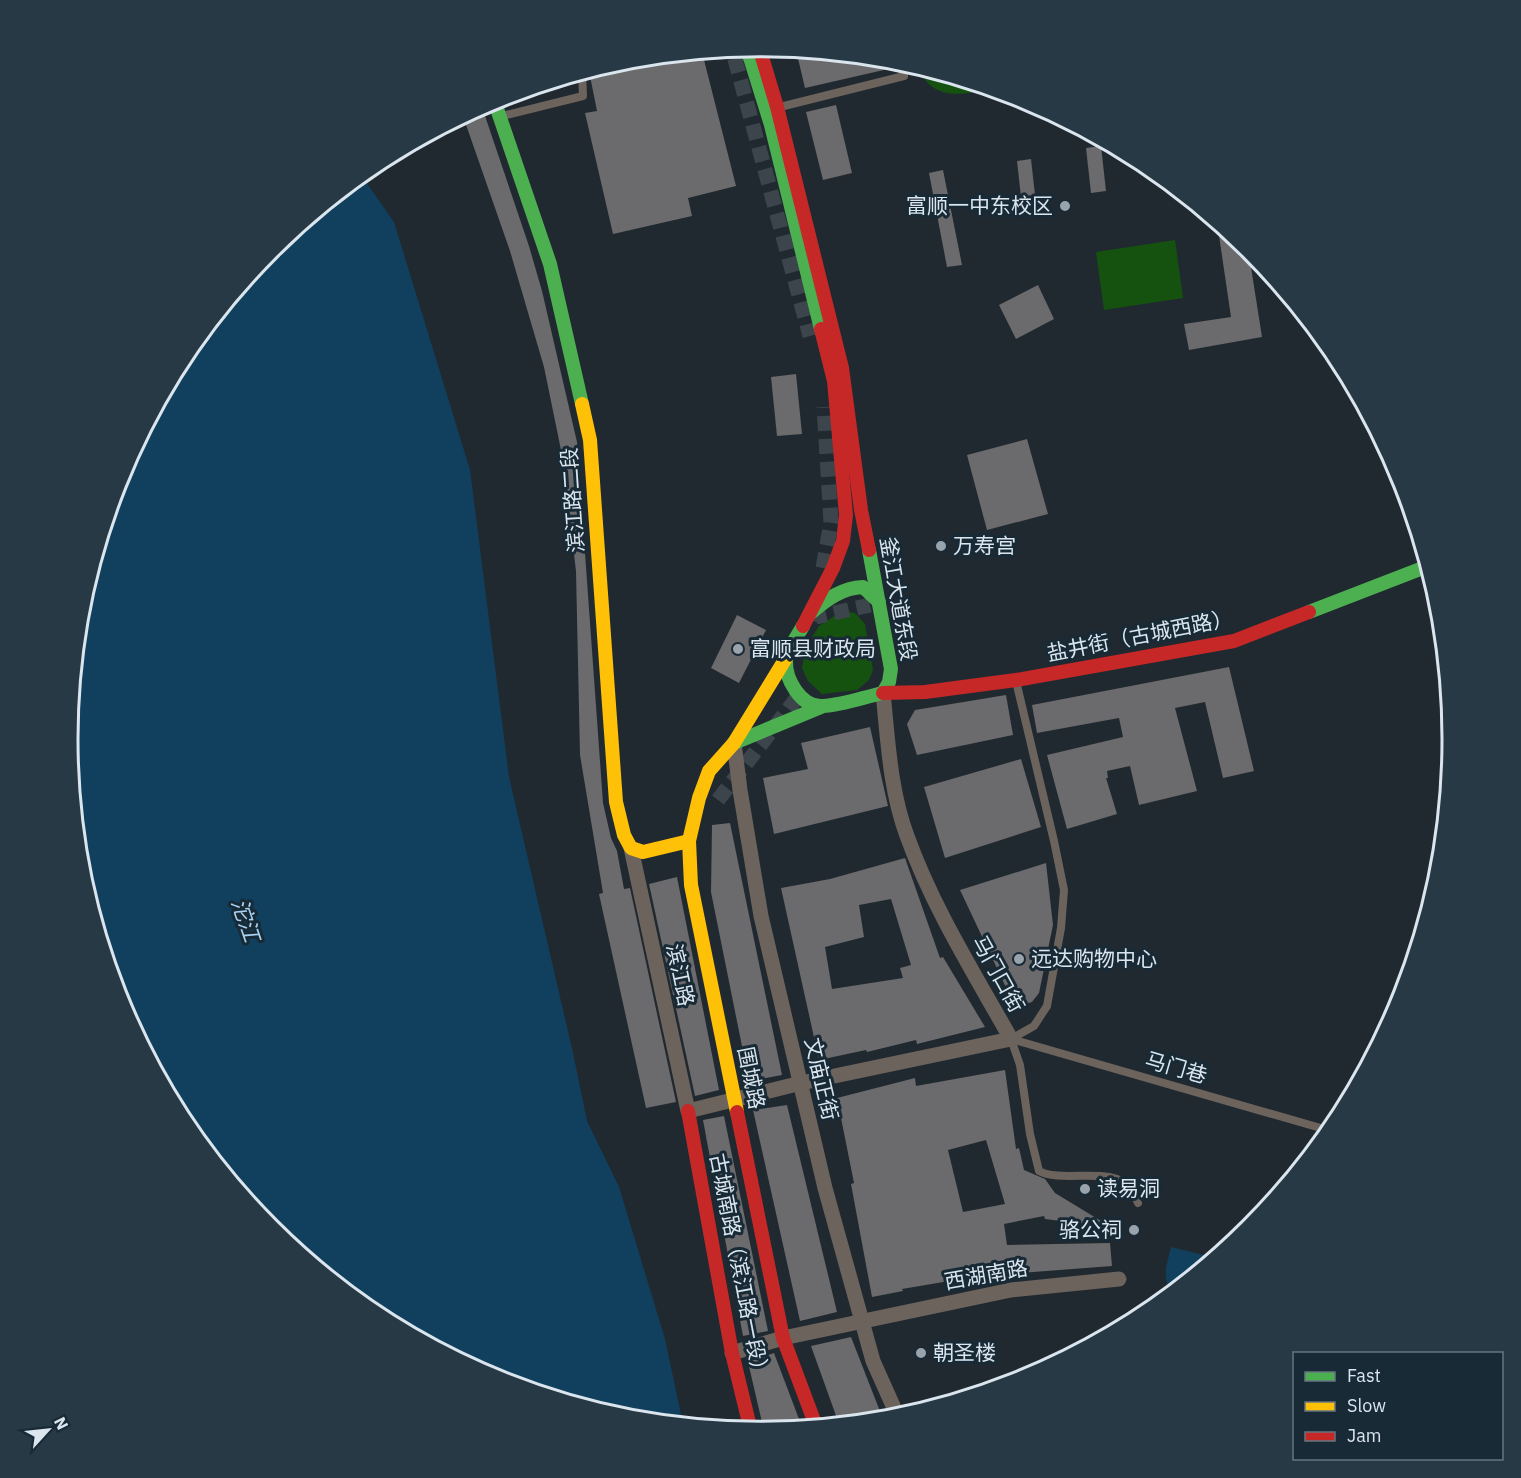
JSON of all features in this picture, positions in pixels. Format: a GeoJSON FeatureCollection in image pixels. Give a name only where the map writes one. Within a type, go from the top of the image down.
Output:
{"type":"FeatureCollection","features":[{"type":"Feature","properties":{"kind":"street","name":"釜江大道东段"},"geometry":{"type":"LineString","coordinates":[[734,743],[786,658],[836,559],[843,541],[846,515],[834,381],[771,126],[750,57]]}},
{"type":"Feature","properties":{"kind":"street","name":"釜江大道东段"},"geometry":{"type":"LineString","coordinates":[[762,57],[777,107],[842,368],[861,510],[891,669],[889,682],[883,693]]}},
{"type":"Feature","properties":{"kind":"street","name":"滨江路二段"},"geometry":{"type":"LineString","coordinates":[[497,110],[550,264],[590,440],[616,802],[624,835],[631,848]]}},
{"type":"Feature","properties":{"kind":"street","name":"盐井街（古城西路）"},"geometry":{"type":"LineString","coordinates":[[883,693],[925,692],[1016,680],[1234,641],[1421,569]]}},
{"type":"Feature","properties":{"kind":"street"},"geometry":{"type":"LineString","coordinates":[[807,615],[851,586],[863,587],[879,602]]}},
{"type":"Feature","properties":{"kind":"street"},"geometry":{"type":"LineString","coordinates":[[786,658],[789,678],[798,694],[808,702],[821,707]]}},
{"type":"Feature","properties":{"kind":"street"},"geometry":{"type":"LineString","coordinates":[[734,743],[821,707],[883,693]]}},
{"type":"Feature","properties":{"kind":"street","name":"马门口街"},"geometry":{"type":"LineString","coordinates":[[883,693],[891,771],[906,835],[934,903],[1011,1039]]}},
{"type":"Feature","properties":{"kind":"street","name":"围城路"},"geometry":{"type":"LineString","coordinates":[[734,743],[710,771],[699,798],[689,841],[691,885],[783,1338],[813,1419]]}},
{"type":"Feature","properties":{"kind":"street","name":"文庙正街"},"geometry":{"type":"LineString","coordinates":[[734,743],[761,916],[825,1188],[873,1361],[894,1408]]}},
{"type":"Feature","properties":{"kind":"street"},"geometry":{"type":"LineString","coordinates":[[631,848],[643,852],[689,841]]}},
{"type":"Feature","properties":{"kind":"street","name":"滨江路"},"geometry":{"type":"LineString","coordinates":[[631,848],[688,1111]]}},
{"type":"Feature","properties":{"kind":"street"},"geometry":{"type":"LineString","coordinates":[[688,1111],[801,1083],[1011,1039]]}},
{"type":"Feature","properties":{"kind":"street","name":"古城南路（滨江路一段）"},"geometry":{"type":"LineString","coordinates":[[688,1111],[732,1353],[749,1421]]}},
{"type":"Feature","properties":{"kind":"street","name":"西湖南路"},"geometry":{"type":"LineString","coordinates":[[732,1353],[783,1338],[1011,1290],[1119,1279]]}},
{"type":"Feature","properties":{"kind":"lane"},"geometry":{"type":"LineString","coordinates":[[777,107],[904,76]]}},
{"type":"Feature","properties":{"kind":"lane"},"geometry":{"type":"LineString","coordinates":[[499,117],[583,96],[582,81]]}},
{"type":"Feature","properties":{"kind":"lane"},"geometry":{"type":"LineString","coordinates":[[1011,1039],[1034,1026],[1047,1006],[1061,928],[1064,890],[1016,680]]}},
{"type":"Feature","properties":{"kind":"lane","name":"马门巷"},"geometry":{"type":"LineString","coordinates":[[1011,1039],[1321,1128]]}},
{"type":"Feature","properties":{"kind":"lane","name":"马门口街"},"geometry":{"type":"LineString","coordinates":[[1011,1039],[1020,1065],[1030,1134],[1039,1171],[1047,1176],[1086,1175],[1119,1180],[1132,1189],[1138,1203]]}},
{"type":"Feature","properties":{"kind":"green space"},"geometry":{"type":"Polygon","coordinates":[[[924,78],[976,92],[958,94],[939,91],[924,78]]]}},
{"type":"Feature","properties":{"kind":"green space"},"geometry":{"type":"Polygon","coordinates":[[[1175,240],[1183,298],[1104,310],[1096,252],[1175,240]]]}},
{"type":"Feature","properties":{"kind":"green space"},"geometry":{"type":"Polygon","coordinates":[[[842,611],[855,613],[865,624],[873,670],[869,680],[857,690],[822,694],[808,681],[802,668],[806,647],[819,626],[842,611]]]}},
{"type":"Feature","properties":{"kind":"water","name":"沱江"},"geometry":{"type":"Polygon","coordinates":[[[367,183],[394,222],[470,470],[509,777],[587,1121],[619,1187],[665,1339],[681,1416],[627,1408],[584,1398],[500,1369],[419,1330],[345,1280],[278,1221],[219,1154],[193,1118],[149,1041],[130,1000],[102,916],[84,828],[78,739],[80,694],[84,650],[102,562],[130,478],[170,398],[193,360],[219,324],[278,257],[311,226],[367,183]]]}},
{"type":"Feature","properties":{"kind":"water"},"geometry":{"type":"Polygon","coordinates":[[[1171,1247],[1206,1256],[1168,1285],[1167,1265],[1171,1247]]]}},
{"type":"Feature","properties":{"kind":"building"},"geometry":{"type":"Polygon","coordinates":[[[798,58],[888,69],[805,88],[798,58]]]}},
{"type":"Feature","properties":{"kind":"building"},"geometry":{"type":"Polygon","coordinates":[[[704,59],[736,186],[688,198],[692,216],[613,234],[585,113],[597,111],[590,78],[627,70],[704,59]]]}},
{"type":"Feature","properties":{"kind":"building"},"geometry":{"type":"Polygon","coordinates":[[[836,105],[852,173],[823,180],[806,112],[836,105]]]}},
{"type":"Feature","properties":{"kind":"building"},"geometry":{"type":"Polygon","coordinates":[[[485,116],[542,291],[577,442],[603,803],[611,838],[617,851],[624,889],[630,888],[676,1102],[646,1108],[599,894],[603,893],[580,755],[576,571],[562,455],[544,367],[510,251],[466,124],[485,116]]]}},
{"type":"Feature","properties":{"kind":"building"},"geometry":{"type":"Polygon","coordinates":[[[1086,148],[1101,148],[1106,191],[1091,193],[1086,148]]]}},
{"type":"Feature","properties":{"kind":"building"},"geometry":{"type":"Polygon","coordinates":[[[1031,159],[1035,195],[1021,197],[1017,161],[1031,159]]]}},
{"type":"Feature","properties":{"kind":"building"},"geometry":{"type":"Polygon","coordinates":[[[943,170],[962,265],[947,267],[929,173],[943,170]]]}},
{"type":"Feature","properties":{"kind":"building"},"geometry":{"type":"Polygon","coordinates":[[[1219,234],[1251,265],[1262,337],[1189,350],[1184,324],[1231,317],[1219,234]]]}},
{"type":"Feature","properties":{"kind":"building"},"geometry":{"type":"Polygon","coordinates":[[[1038,285],[1054,319],[1016,339],[999,305],[1038,285]]]}},
{"type":"Feature","properties":{"kind":"building"},"geometry":{"type":"Polygon","coordinates":[[[796,374],[802,434],[777,436],[771,377],[796,374]]]}},
{"type":"Feature","properties":{"kind":"building"},"geometry":{"type":"Polygon","coordinates":[[[1027,439],[1048,514],[987,530],[967,455],[1027,439]]]}},
{"type":"Feature","properties":{"kind":"building","name":"富顺县财政局"},"geometry":{"type":"Polygon","coordinates":[[[737,615],[766,630],[739,683],[711,668],[737,615]]]}},
{"type":"Feature","properties":{"kind":"building"},"geometry":{"type":"Polygon","coordinates":[[[1229,667],[1254,771],[1223,778],[1205,702],[1175,708],[1197,791],[1139,805],[1130,766],[1107,771],[1108,778],[1106,778],[1117,814],[1067,829],[1047,755],[1123,737],[1119,718],[1037,733],[1032,705],[1229,667]]]}},
{"type":"Feature","properties":{"kind":"building"},"geometry":{"type":"Polygon","coordinates":[[[1006,695],[1013,735],[917,755],[907,724],[915,710],[1006,695]]]}},
{"type":"Feature","properties":{"kind":"building"},"geometry":{"type":"Polygon","coordinates":[[[870,727],[888,806],[774,834],[763,778],[808,769],[801,743],[870,727]]]}},
{"type":"Feature","properties":{"kind":"building"},"geometry":{"type":"Polygon","coordinates":[[[1021,759],[1041,827],[945,858],[924,787],[1021,759]]]}},
{"type":"Feature","properties":{"kind":"building"},"geometry":{"type":"Polygon","coordinates":[[[730,823],[782,1075],[749,1081],[711,892],[712,825],[730,823]]]}},
{"type":"Feature","properties":{"kind":"building"},"geometry":{"type":"Polygon","coordinates":[[[905,858],[940,958],[943,957],[985,1027],[917,1044],[916,1040],[867,1052],[866,1050],[819,1060],[781,888],[830,879],[905,858]],[[891,899],[859,905],[864,937],[825,947],[832,989],[903,978],[900,968],[911,965],[891,899]]]}},
{"type":"Feature","properties":{"kind":"building","name":"远达购物中心"},"geometry":{"type":"Polygon","coordinates":[[[1046,863],[1053,925],[1039,993],[1032,1002],[1022,1005],[1012,1000],[960,890],[1046,863]]]}},
{"type":"Feature","properties":{"kind":"building"},"geometry":{"type":"Polygon","coordinates":[[[677,877],[719,1090],[695,1096],[649,884],[677,877]]]}},
{"type":"Feature","properties":{"kind":"building"},"geometry":{"type":"Polygon","coordinates":[[[1005,1070],[1016,1149],[1019,1148],[1024,1170],[1045,1179],[1055,1193],[1111,1227],[1045,1219],[1044,1216],[1004,1224],[1007,1245],[1110,1243],[1112,1266],[1020,1273],[1020,1269],[902,1289],[903,1291],[872,1297],[851,1184],[854,1183],[837,1098],[915,1078],[916,1086],[1005,1070]],[[986,1140],[948,1150],[963,1212],[1005,1204],[986,1140]]]}},
{"type":"Feature","properties":{"kind":"building"},"geometry":{"type":"Polygon","coordinates":[[[787,1105],[837,1312],[800,1321],[753,1110],[787,1105]]]}},
{"type":"Feature","properties":{"kind":"building"},"geometry":{"type":"Polygon","coordinates":[[[724,1116],[768,1331],[743,1336],[703,1120],[724,1116]]]}},
{"type":"Feature","properties":{"kind":"building"},"geometry":{"type":"Polygon","coordinates":[[[851,1337],[880,1410],[836,1417],[811,1346],[851,1337]]]}},
{"type":"Feature","properties":{"kind":"building"},"geometry":{"type":"Polygon","coordinates":[[[774,1353],[799,1420],[762,1421],[748,1362],[774,1353]]]}},
{"type":"Feature","properties":{"kind":"tunnel"},"geometry":{"type":"LineString","coordinates":[[734,58],[810,336]]}},
{"type":"Feature","properties":{"kind":"tunnel"},"geometry":{"type":"LineString","coordinates":[[823,568],[831,522],[824,407]]}},
{"type":"Feature","properties":{"kind":"tunnel"},"geometry":{"type":"LineString","coordinates":[[814,621],[816,617],[870,605]]}},
{"type":"Feature","properties":{"kind":"tunnel"},"geometry":{"type":"LineString","coordinates":[[718,800],[803,690]]}},
{"type":"Feature","properties":{"kind":"traffic: fast"},"geometry":{"type":"LineString","coordinates":[[750,57],[771,125],[821,329]]}},
{"type":"Feature","properties":{"kind":"traffic: fast"},"geometry":{"type":"LineString","coordinates":[[497,110],[550,264],[582,404]]}},
{"type":"Feature","properties":{"kind":"traffic: fast"},"geometry":{"type":"LineString","coordinates":[[803,626],[790,647],[786,660],[791,683],[801,697],[815,705],[823,706],[846,703],[883,693],[889,682],[891,669],[869,550]]}},
{"type":"Feature","properties":{"kind":"traffic: fast"},"geometry":{"type":"LineString","coordinates":[[1309,612],[1421,569]]}},
{"type":"Feature","properties":{"kind":"traffic: fast"},"geometry":{"type":"LineString","coordinates":[[812,612],[835,595],[855,588],[863,587],[879,602]]}},
{"type":"Feature","properties":{"kind":"traffic: fast"},"geometry":{"type":"LineString","coordinates":[[734,743],[821,707]]}},
{"type":"Feature","properties":{"kind":"traffic: slow"},"geometry":{"type":"LineString","coordinates":[[582,404],[590,440],[616,802],[624,835],[631,848],[643,852],[689,841]]}},
{"type":"Feature","properties":{"kind":"traffic: slow"},"geometry":{"type":"LineString","coordinates":[[737,1112],[691,885],[689,841],[699,798],[709,771],[734,743],[786,658]]}},
{"type":"Feature","properties":{"kind":"traffic: jam"},"geometry":{"type":"LineString","coordinates":[[762,57],[777,107],[842,368],[861,510],[869,550]]}},
{"type":"Feature","properties":{"kind":"traffic: jam"},"geometry":{"type":"LineString","coordinates":[[803,626],[833,568],[843,541],[846,515],[834,381],[821,329]]}},
{"type":"Feature","properties":{"kind":"traffic: jam"},"geometry":{"type":"LineString","coordinates":[[883,693],[925,692],[1016,680],[1234,641],[1309,612]]}},
{"type":"Feature","properties":{"kind":"traffic: jam"},"geometry":{"type":"LineString","coordinates":[[688,1111],[732,1353],[749,1421]]}},
{"type":"Feature","properties":{"kind":"traffic: jam"},"geometry":{"type":"LineString","coordinates":[[737,1112],[783,1338],[813,1419]]}},
{"type":"Feature","properties":{"kind":"place","name":"富顺一中东校区"},"geometry":{"type":"Point","coordinates":[1065,206]}},
{"type":"Feature","properties":{"kind":"place","name":"万寿宫"},"geometry":{"type":"Point","coordinates":[941,546]}},
{"type":"Feature","properties":{"kind":"place","name":"富顺县财政局"},"geometry":{"type":"Point","coordinates":[738,649]}},
{"type":"Feature","properties":{"kind":"place","name":"远达购物中心"},"geometry":{"type":"Point","coordinates":[1019,959]}},
{"type":"Feature","properties":{"kind":"place","name":"读易洞"},"geometry":{"type":"Point","coordinates":[1085,1189]}},
{"type":"Feature","properties":{"kind":"place","name":"骆公祠"},"geometry":{"type":"Point","coordinates":[1134,1230]}},
{"type":"Feature","properties":{"kind":"place","name":"朝圣楼"},"geometry":{"type":"Point","coordinates":[921,1353]}}]}
